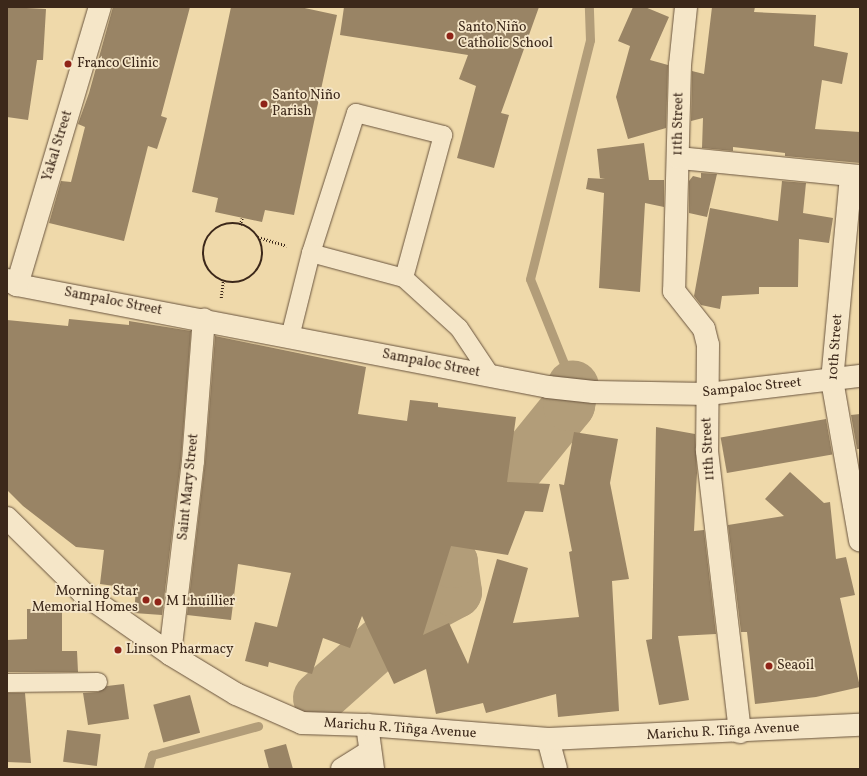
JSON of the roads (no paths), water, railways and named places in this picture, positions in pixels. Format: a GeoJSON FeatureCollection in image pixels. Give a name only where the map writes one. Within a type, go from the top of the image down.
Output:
{"type":"FeatureCollection","features":[{"type":"Feature","properties":{"kind":"street","name":"Yakal Street"},"geometry":{"type":"LineString","coordinates":[[12,283],[100,7]]}},
{"type":"Feature","properties":{"kind":"street","name":"11th Street"},"geometry":{"type":"LineString","coordinates":[[686,7],[680,65],[679,158],[674,291],[704,329],[708,346],[707,451],[740,732]]}},
{"type":"Feature","properties":{"kind":"street"},"geometry":{"type":"LineString","coordinates":[[679,158],[856,176]]}},
{"type":"Feature","properties":{"kind":"street","name":"10th Street"},"geometry":{"type":"LineString","coordinates":[[856,176],[832,380],[860,541]]}},
{"type":"Feature","properties":{"kind":"street","name":"Sampaloc Street"},"geometry":{"type":"LineString","coordinates":[[12,283],[548,387],[594,392],[708,394],[860,376]]}},
{"type":"Feature","properties":{"kind":"street","name":"Saint Mary Street"},"geometry":{"type":"LineString","coordinates":[[170,654],[192,461],[204,320]]}},
{"type":"Feature","properties":{"kind":"street","name":"Marichu R. Tiñga Avenue"},"geometry":{"type":"LineString","coordinates":[[7,518],[83,593],[170,654],[236,694],[302,723],[367,725],[548,739],[740,732],[860,725]]}},
{"type":"Feature","properties":{"kind":"street"},"geometry":{"type":"LineString","coordinates":[[342,769],[371,760],[367,725]]}},
{"type":"Feature","properties":{"kind":"street"},"geometry":{"type":"LineString","coordinates":[[548,739],[556,769]]}},
{"type":"Feature","properties":{"kind":"lane"},"geometry":{"type":"LineString","coordinates":[[290,337],[311,253],[356,113],[443,135],[404,278]]}},
{"type":"Feature","properties":{"kind":"lane"},"geometry":{"type":"LineString","coordinates":[[311,253],[404,278],[459,328],[490,376]]}},
{"type":"Feature","properties":{"kind":"lane"},"geometry":{"type":"LineString","coordinates":[[7,683],[98,682]]}},
{"type":"Feature","properties":{"kind":"waterway"},"geometry":{"type":"LineString","coordinates":[[573,386],[530,279],[590,40],[589,7]]}},
{"type":"Feature","properties":{"kind":"waterway"},"geometry":{"type":"LineString","coordinates":[[319,698],[411,616],[456,592],[452,562],[424,529],[423,507],[443,487],[490,474],[513,474],[569,405],[573,386]]}},
{"type":"Feature","properties":{"kind":"waterway"},"geometry":{"type":"LineString","coordinates":[[148,769],[152,755],[258,726]]}},
{"type":"Feature","properties":{"kind":"place","name":"Santo Niño Catholic School"},"geometry":{"type":"Point","coordinates":[450,36]}},
{"type":"Feature","properties":{"kind":"place","name":"Franco Clinic"},"geometry":{"type":"Point","coordinates":[68,64]}},
{"type":"Feature","properties":{"kind":"place","name":"Santo Niño Parish"},"geometry":{"type":"Point","coordinates":[264,104]}},
{"type":"Feature","properties":{"kind":"place","name":"Morning Star Memorial Homes"},"geometry":{"type":"Point","coordinates":[146,600]}},
{"type":"Feature","properties":{"kind":"place","name":"M Lhuillier"},"geometry":{"type":"Point","coordinates":[158,602]}},
{"type":"Feature","properties":{"kind":"place","name":"Linson Pharmacy"},"geometry":{"type":"Point","coordinates":[118,650]}},
{"type":"Feature","properties":{"kind":"place","name":"Seaoil"},"geometry":{"type":"Point","coordinates":[769,666]}}]}
